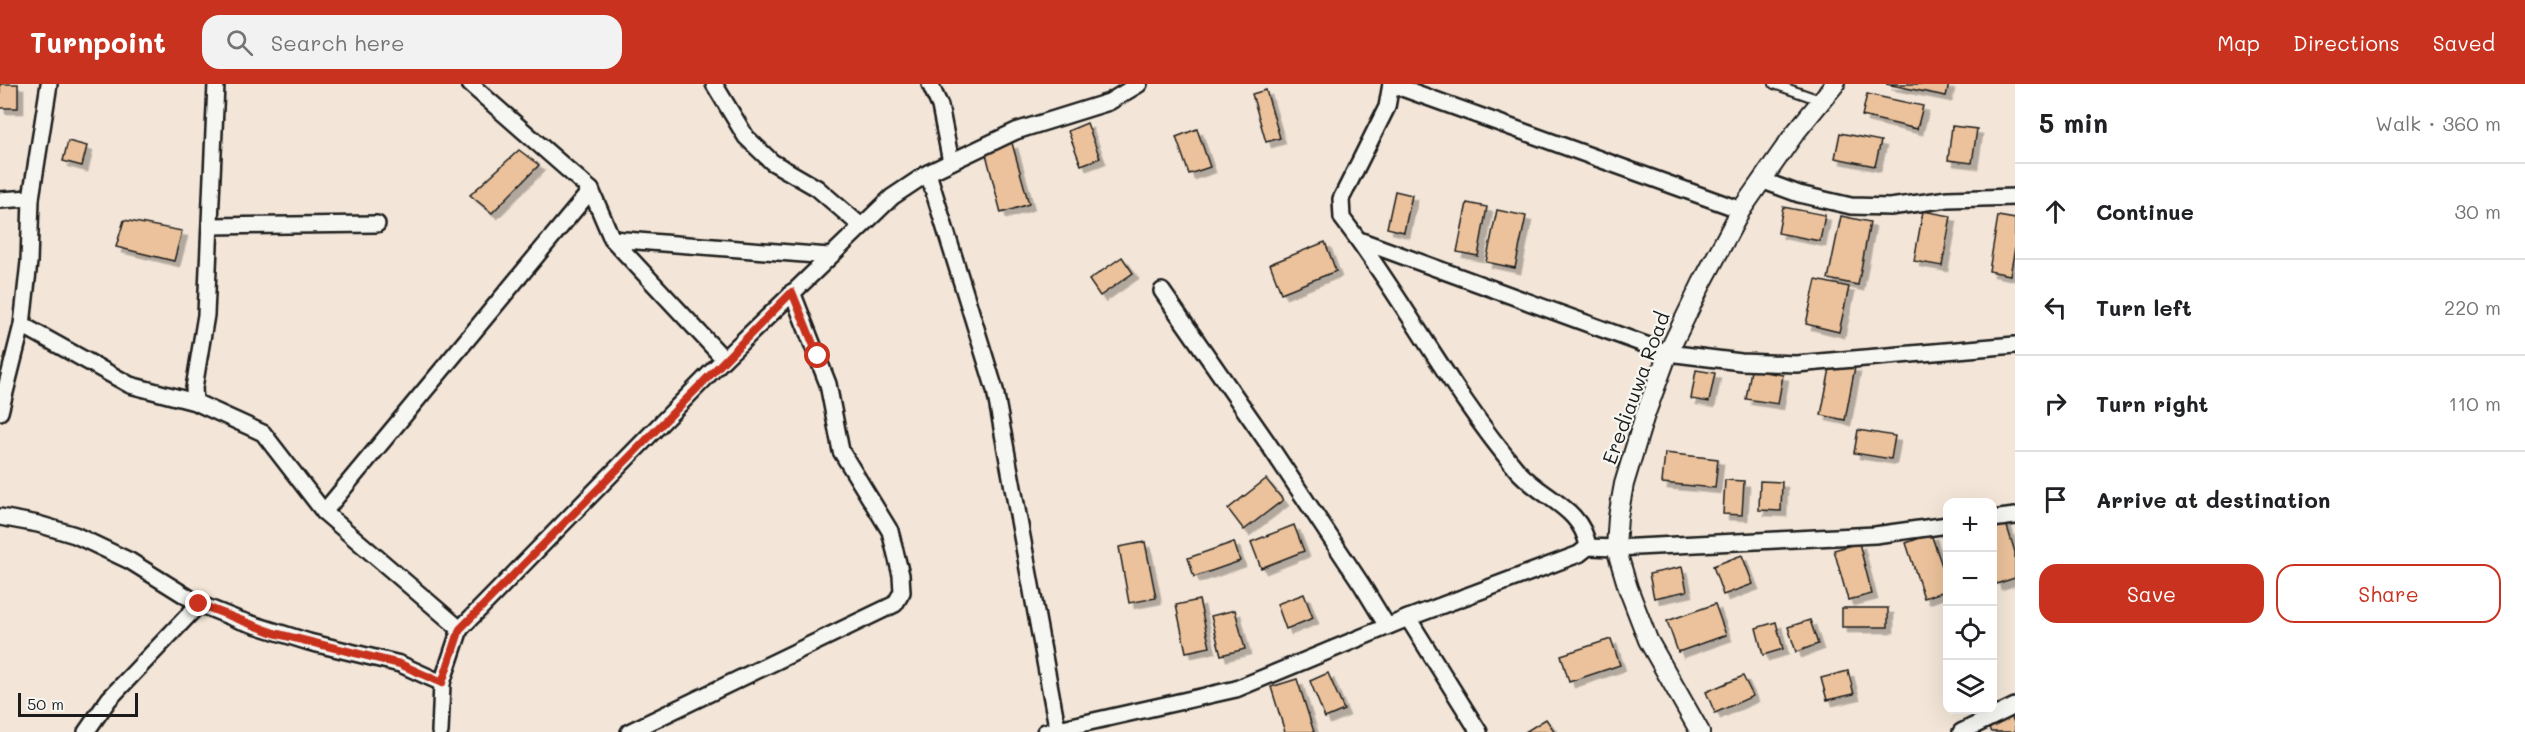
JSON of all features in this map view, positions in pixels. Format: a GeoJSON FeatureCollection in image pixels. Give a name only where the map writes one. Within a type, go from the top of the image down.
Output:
{"type":"FeatureCollection","features":[{"type":"Feature","properties":{"kind":"street"},"geometry":{"type":"LineString","coordinates":[[0,412],[22,325],[30,261],[31,198],[49,84]]}},
{"type":"Feature","properties":{"kind":"street"},"geometry":{"type":"LineString","coordinates":[[195,402],[194,388],[206,315],[216,84]]}},
{"type":"Feature","properties":{"kind":"street"},"geometry":{"type":"LineString","coordinates":[[470,84],[591,190],[612,239],[724,359]]}},
{"type":"Feature","properties":{"kind":"street"},"geometry":{"type":"LineString","coordinates":[[714,84],[746,137],[772,162],[817,188],[861,226]]}},
{"type":"Feature","properties":{"kind":"street"},"geometry":{"type":"LineString","coordinates":[[930,84],[940,106],[951,162]]}},
{"type":"Feature","properties":{"kind":"street"},"geometry":{"type":"LineString","coordinates":[[440,732],[443,706],[442,683],[460,629],[724,359],[892,197],[928,173],[1016,131],[1108,102],[1139,84]]}},
{"type":"Feature","properties":{"kind":"street"},"geometry":{"type":"LineString","coordinates":[[1588,547],[1586,531],[1574,516],[1529,484],[1497,447],[1342,218],[1341,199],[1387,107],[1391,84],[1741,210]]}},
{"type":"Feature","properties":{"kind":"street","name":"Erediauwa Road"},"geometry":{"type":"LineString","coordinates":[[1700,732],[1648,640],[1628,588],[1616,548],[1618,517],[1624,484],[1644,417],[1668,354],[1702,283],[1741,210],[1761,180],[1836,84]]}},
{"type":"Feature","properties":{"kind":"street"},"geometry":{"type":"LineString","coordinates":[[928,173],[994,390],[1053,731],[1236,689],[1387,626],[1579,554],[1588,547],[1616,548],[1875,535],[1943,526]]}},
{"type":"Feature","properties":{"kind":"street"},"geometry":{"type":"LineString","coordinates":[[1761,180],[1799,194],[1851,206],[1890,207],[1948,199],[2015,197]]}},
{"type":"Feature","properties":{"kind":"street"},"geometry":{"type":"LineString","coordinates":[[324,512],[591,190]]}},
{"type":"Feature","properties":{"kind":"street"},"geometry":{"type":"LineString","coordinates":[[0,200],[31,198]]}},
{"type":"Feature","properties":{"kind":"street"},"geometry":{"type":"LineString","coordinates":[[210,226],[377,225]]}},
{"type":"Feature","properties":{"kind":"street"},"geometry":{"type":"LineString","coordinates":[[612,239],[829,256]]}},
{"type":"Feature","properties":{"kind":"street"},"geometry":{"type":"LineString","coordinates":[[1359,240],[1668,354],[1741,362],[1796,364],[2015,345]]}},
{"type":"Feature","properties":{"kind":"street"},"geometry":{"type":"LineString","coordinates":[[1162,291],[1267,442],[1387,626]]}},
{"type":"Feature","properties":{"kind":"street"},"geometry":{"type":"LineString","coordinates":[[629,732],[895,604],[902,592],[901,575],[890,531],[841,451],[828,384],[792,292]]}},
{"type":"Feature","properties":{"kind":"street"},"geometry":{"type":"LineString","coordinates":[[22,325],[130,385],[195,402],[263,433],[324,512],[460,629]]}},
{"type":"Feature","properties":{"kind":"street"},"geometry":{"type":"LineString","coordinates":[[1997,518],[2015,516]]}},
{"type":"Feature","properties":{"kind":"street"},"geometry":{"type":"LineString","coordinates":[[0,517],[38,524],[75,535],[130,561],[199,604],[274,633],[400,664],[442,683]]}},
{"type":"Feature","properties":{"kind":"street"},"geometry":{"type":"LineString","coordinates":[[86,732],[109,699],[199,604]]}},
{"type":"Feature","properties":{"kind":"street"},"geometry":{"type":"LineString","coordinates":[[1408,618],[1479,732]]}},
{"type":"Feature","properties":{"kind":"street"},"geometry":{"type":"LineString","coordinates":[[443,706],[453,732]]}},
{"type":"Feature","properties":{"kind":"street"},"geometry":{"type":"LineString","coordinates":[[1961,732],[2015,706]]}},
{"type":"Feature","properties":{"kind":"lane"},"geometry":{"type":"LineString","coordinates":[[1774,84],[1822,101]]}},
{"type":"Feature","properties":{"kind":"building"},"geometry":{"type":"Polygon","coordinates":[[[0,84],[18,84],[18,108],[0,108],[0,84]]]}},
{"type":"Feature","properties":{"kind":"building"},"geometry":{"type":"Polygon","coordinates":[[[1886,84],[1949,84],[1946,96],[1886,84]]]}},
{"type":"Feature","properties":{"kind":"building"},"geometry":{"type":"Polygon","coordinates":[[[1266,90],[1280,138],[1266,142],[1252,94],[1266,90]]]}},
{"type":"Feature","properties":{"kind":"building"},"geometry":{"type":"Polygon","coordinates":[[[1867,94],[1923,106],[1917,129],[1862,116],[1867,94]]]}},
{"type":"Feature","properties":{"kind":"building"},"geometry":{"type":"Polygon","coordinates":[[[1087,123],[1100,158],[1081,165],[1068,131],[1087,123]]]}},
{"type":"Feature","properties":{"kind":"building"},"geometry":{"type":"Polygon","coordinates":[[[1952,126],[1977,129],[1972,163],[1948,160],[1952,126]]]}},
{"type":"Feature","properties":{"kind":"building"},"geometry":{"type":"Polygon","coordinates":[[[1197,129],[1210,167],[1189,174],[1176,137],[1197,129]]]}},
{"type":"Feature","properties":{"kind":"building"},"geometry":{"type":"Polygon","coordinates":[[[1840,133],[1881,141],[1875,166],[1835,158],[1840,133]]]}},
{"type":"Feature","properties":{"kind":"building"},"geometry":{"type":"Polygon","coordinates":[[[68,141],[87,146],[82,166],[63,161],[68,141]]]}},
{"type":"Feature","properties":{"kind":"building"},"geometry":{"type":"Polygon","coordinates":[[[1012,143],[1029,204],[1001,213],[985,150],[1012,143]]]}},
{"type":"Feature","properties":{"kind":"building"},"geometry":{"type":"Polygon","coordinates":[[[519,150],[539,165],[492,213],[470,195],[519,150]]]}},
{"type":"Feature","properties":{"kind":"building"},"geometry":{"type":"Polygon","coordinates":[[[1395,191],[1412,195],[1404,232],[1387,228],[1395,191]]]}},
{"type":"Feature","properties":{"kind":"building"},"geometry":{"type":"Polygon","coordinates":[[[1467,203],[1487,207],[1478,256],[1457,252],[1467,203]]]}},
{"type":"Feature","properties":{"kind":"building"},"geometry":{"type":"Polygon","coordinates":[[[1783,207],[1825,215],[1820,241],[1778,233],[1783,207]]]}},
{"type":"Feature","properties":{"kind":"building"},"geometry":{"type":"Polygon","coordinates":[[[1497,210],[1526,216],[1515,268],[1486,262],[1497,210]]]}},
{"type":"Feature","properties":{"kind":"building"},"geometry":{"type":"Polygon","coordinates":[[[1923,211],[1951,216],[1942,266],[1914,261],[1923,211]]]}},
{"type":"Feature","properties":{"kind":"building"},"geometry":{"type":"Polygon","coordinates":[[[1841,216],[1870,222],[1858,285],[1828,279],[1841,216]]]}},
{"type":"Feature","properties":{"kind":"building"},"geometry":{"type":"Polygon","coordinates":[[[1998,216],[2015,219],[2015,248],[2010,275],[1989,271],[1998,216]]]}},
{"type":"Feature","properties":{"kind":"building"},"geometry":{"type":"Polygon","coordinates":[[[124,220],[182,231],[174,261],[116,247],[124,220]]]}},
{"type":"Feature","properties":{"kind":"building"},"geometry":{"type":"Polygon","coordinates":[[[1325,242],[1336,271],[1281,293],[1270,264],[1325,242]]]}},
{"type":"Feature","properties":{"kind":"building"},"geometry":{"type":"Polygon","coordinates":[[[1122,257],[1133,273],[1100,296],[1089,280],[1122,257]]]}},
{"type":"Feature","properties":{"kind":"building"},"geometry":{"type":"Polygon","coordinates":[[[1816,280],[1849,287],[1839,332],[1806,324],[1816,280]]]}},
{"type":"Feature","properties":{"kind":"building"},"geometry":{"type":"Polygon","coordinates":[[[1831,363],[1855,367],[1845,420],[1821,415],[1831,363]]]}},
{"type":"Feature","properties":{"kind":"building"},"geometry":{"type":"Polygon","coordinates":[[[1696,370],[1715,373],[1709,402],[1691,399],[1696,370]]]}},
{"type":"Feature","properties":{"kind":"building"},"geometry":{"type":"Polygon","coordinates":[[[1751,370],[1783,375],[1778,404],[1746,399],[1751,370]]]}},
{"type":"Feature","properties":{"kind":"building"},"geometry":{"type":"Polygon","coordinates":[[[1858,430],[1895,436],[1891,459],[1854,453],[1858,430]]]}},
{"type":"Feature","properties":{"kind":"building"},"geometry":{"type":"Polygon","coordinates":[[[1665,453],[1718,459],[1715,488],[1662,483],[1665,453]]]}},
{"type":"Feature","properties":{"kind":"building"},"geometry":{"type":"Polygon","coordinates":[[[1266,479],[1283,500],[1244,530],[1228,509],[1266,479]]]}},
{"type":"Feature","properties":{"kind":"building"},"geometry":{"type":"Polygon","coordinates":[[[1725,480],[1744,481],[1742,515],[1723,514],[1725,480]]]}},
{"type":"Feature","properties":{"kind":"building"},"geometry":{"type":"Polygon","coordinates":[[[1760,481],[1782,482],[1781,511],[1759,510],[1760,481]]]}},
{"type":"Feature","properties":{"kind":"building"},"geometry":{"type":"Polygon","coordinates":[[[2005,520],[2015,552],[2015,578],[1997,584],[1997,552],[1997,522],[2005,520]]]}},
{"type":"Feature","properties":{"kind":"building"},"geometry":{"type":"Polygon","coordinates":[[[1294,525],[1304,551],[1261,568],[1251,542],[1294,525]]]}},
{"type":"Feature","properties":{"kind":"building"},"geometry":{"type":"Polygon","coordinates":[[[1931,534],[1943,569],[1943,592],[1924,598],[1906,543],[1931,534]]]}},
{"type":"Feature","properties":{"kind":"building"},"geometry":{"type":"Polygon","coordinates":[[[1145,542],[1156,598],[1129,603],[1119,547],[1145,542]]]}},
{"type":"Feature","properties":{"kind":"building"},"geometry":{"type":"Polygon","coordinates":[[[1234,542],[1240,561],[1194,577],[1188,558],[1234,542]]]}},
{"type":"Feature","properties":{"kind":"building"},"geometry":{"type":"Polygon","coordinates":[[[1859,543],[1872,594],[1848,600],[1834,550],[1859,543]]]}},
{"type":"Feature","properties":{"kind":"building"},"geometry":{"type":"Polygon","coordinates":[[[1742,555],[1753,584],[1723,595],[1713,566],[1742,555]]]}},
{"type":"Feature","properties":{"kind":"building"},"geometry":{"type":"Polygon","coordinates":[[[1682,567],[1687,591],[1654,598],[1649,574],[1682,567]]]}},
{"type":"Feature","properties":{"kind":"building"},"geometry":{"type":"Polygon","coordinates":[[[1304,594],[1313,618],[1286,629],[1277,604],[1304,594]]]}},
{"type":"Feature","properties":{"kind":"building"},"geometry":{"type":"Polygon","coordinates":[[[1199,600],[1210,647],[1186,652],[1176,605],[1199,600]]]}},
{"type":"Feature","properties":{"kind":"building"},"geometry":{"type":"Polygon","coordinates":[[[1715,604],[1726,635],[1678,652],[1667,621],[1715,604]]]}},
{"type":"Feature","properties":{"kind":"building"},"geometry":{"type":"Polygon","coordinates":[[[1842,608],[1888,608],[1888,627],[1842,627],[1842,608]]]}},
{"type":"Feature","properties":{"kind":"building"},"geometry":{"type":"Polygon","coordinates":[[[1235,610],[1245,649],[1221,655],[1211,616],[1235,610]]]}},
{"type":"Feature","properties":{"kind":"building"},"geometry":{"type":"Polygon","coordinates":[[[1810,620],[1818,644],[1796,652],[1788,627],[1810,620]]]}},
{"type":"Feature","properties":{"kind":"building"},"geometry":{"type":"Polygon","coordinates":[[[1776,622],[1783,649],[1763,655],[1756,628],[1776,622]]]}},
{"type":"Feature","properties":{"kind":"building"},"geometry":{"type":"Polygon","coordinates":[[[1611,639],[1620,665],[1569,682],[1561,655],[1611,639]]]}},
{"type":"Feature","properties":{"kind":"building"},"geometry":{"type":"Polygon","coordinates":[[[1848,671],[1854,694],[1827,700],[1821,678],[1848,671]]]}},
{"type":"Feature","properties":{"kind":"building"},"geometry":{"type":"Polygon","coordinates":[[[1328,673],[1344,710],[1325,718],[1310,681],[1328,673]]]}},
{"type":"Feature","properties":{"kind":"building"},"geometry":{"type":"Polygon","coordinates":[[[1743,676],[1753,696],[1715,713],[1706,692],[1743,676]]]}},
{"type":"Feature","properties":{"kind":"building"},"geometry":{"type":"Polygon","coordinates":[[[1297,679],[1314,732],[1285,732],[1271,687],[1297,679]]]}},
{"type":"Feature","properties":{"kind":"building"},"geometry":{"type":"Polygon","coordinates":[[[2011,716],[2015,724],[2015,732],[1991,732],[1988,727],[2011,716]]]}},
{"type":"Feature","properties":{"kind":"building"},"geometry":{"type":"Polygon","coordinates":[[[1546,719],[1555,732],[1525,732],[1546,719]]]}},
{"type":"Feature","properties":{"kind":"route"},"geometry":{"type":"LineString","coordinates":[[199,604],[274,633],[400,664],[442,683],[460,629],[792,292],[818,356]]}}]}
